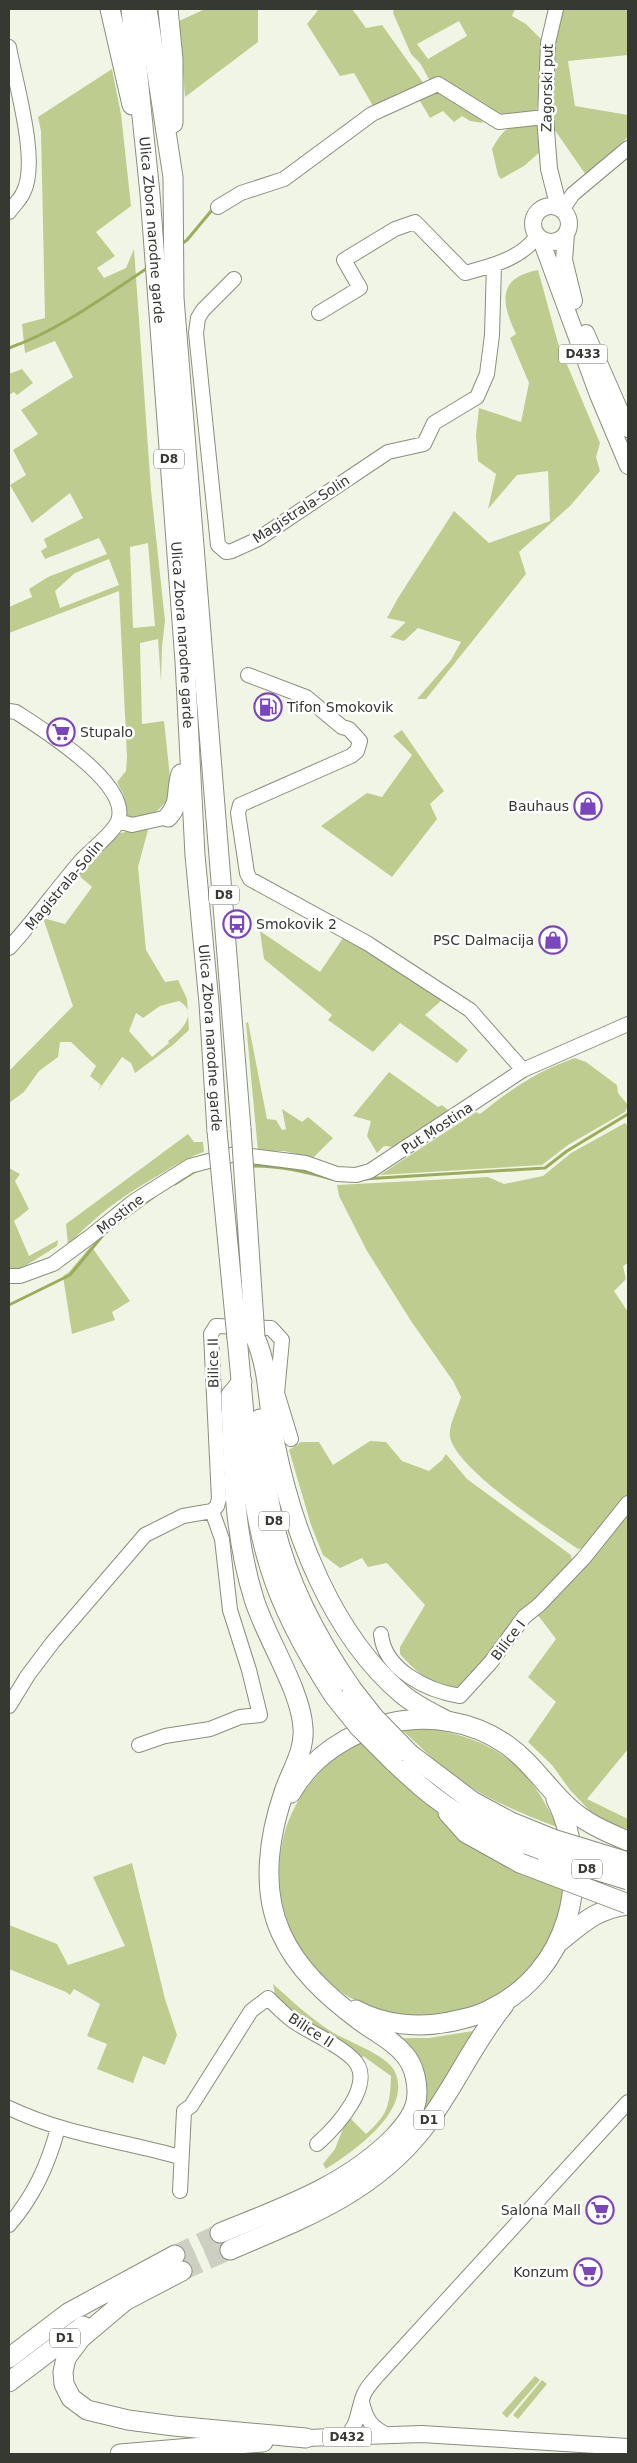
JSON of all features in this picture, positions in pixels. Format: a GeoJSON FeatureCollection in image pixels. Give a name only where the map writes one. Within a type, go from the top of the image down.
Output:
{"type":"FeatureCollection","features":[{"type":"Feature","properties":{"kind":"highway"},"geometry":{"type":"LineString","coordinates":[[110,9],[150,194]]}},
{"type":"Feature","properties":{"kind":"highway","name":"Ulica Zbora narodne garde"},"geometry":{"type":"LineString","coordinates":[[131,9],[150,194],[166,300],[241,1129],[246,1337],[242,1382],[259,1530],[270,1569],[303,1648],[334,1696],[359,1727],[393,1761],[434,1797],[502,1838],[628,1862]]}},
{"type":"Feature","properties":{"kind":"highway","name":"Ulica Zbora narodne garde"},"geometry":{"type":"LineString","coordinates":[[147,9],[173,177],[166,300],[188,749],[217,1131],[269,1502],[276,1529],[301,1602],[322,1642],[352,1689],[374,1717],[410,1754],[472,1801],[511,1822],[550,1847],[628,1880]]}},
{"type":"Feature","properties":{"kind":"highway"},"geometry":{"type":"LineString","coordinates":[[168,9],[174,83],[173,177]]}},
{"type":"Feature","properties":{"kind":"highway"},"geometry":{"type":"LineString","coordinates":[[168,817],[175,809],[179,780],[188,749]]}},
{"type":"Feature","properties":{"kind":"highway"},"geometry":{"type":"LineString","coordinates":[[246,1337],[266,1367],[269,1409],[276,1448],[294,1518],[314,1568],[329,1598],[370,1662],[404,1695],[448,1721]]}},
{"type":"Feature","properties":{"kind":"highway"},"geometry":{"type":"LineString","coordinates":[[242,1382],[231,1395],[234,1488],[231,1538],[244,1564],[255,1602],[299,1706],[303,1729],[302,1748],[283,1794],[276,1826]]}},
{"type":"Feature","properties":{"kind":"highway","name":"D1"},"geometry":{"type":"LineString","coordinates":[[220,2233],[312,2195],[342,2179],[382,2149],[409,2118],[416,2102],[413,2067],[404,2054],[359,2020],[301,1967],[280,1930],[269,1889],[269,1861],[276,1826],[284,1806],[304,1775],[324,1754],[362,1731],[389,1723],[426,1719],[448,1721],[478,1729],[506,1744],[531,1764],[551,1789],[565,1818],[573,1850],[575,1882],[569,1914],[556,1945],[542,1967],[510,1997],[473,2048],[434,2114],[395,2160],[337,2203],[230,2250]]}},
{"type":"Feature","properties":{"kind":"highway"},"geometry":{"type":"LineString","coordinates":[[551,1789],[581,1817],[604,1831],[628,1841]]}},
{"type":"Feature","properties":{"kind":"highway"},"geometry":{"type":"LineString","coordinates":[[434,1797],[466,1833],[520,1863],[628,1905]]}},
{"type":"Feature","properties":{"kind":"highway"},"geometry":{"type":"LineString","coordinates":[[556,1945],[589,1917],[608,1909],[628,1905]]}},
{"type":"Feature","properties":{"kind":"highway"},"geometry":{"type":"LineString","coordinates":[[331,1996],[362,2014],[397,2024],[434,2025],[472,2017],[489,2010],[510,1997]]}},
{"type":"Feature","properties":{"kind":"highway","name":"D1"},"geometry":{"type":"LineString","coordinates":[[9,2358],[68,2313],[178,2263],[126,2300],[76,2330],[9,2382]]}},
{"type":"Feature","properties":{"kind":"highway"},"geometry":{"type":"LineString","coordinates":[[126,2300],[81,2338],[66,2358],[63,2372],[64,2384],[71,2398],[87,2410],[128,2420],[306,2438]]}},
{"type":"Feature","properties":{"kind":"highway"},"geometry":{"type":"LineString","coordinates":[[120,2454],[306,2438]]}},
{"type":"Feature","properties":{"kind":"main road","name":"Zagorski put"},"geometry":{"type":"LineString","coordinates":[[545,116],[549,169],[560,209]]}},
{"type":"Feature","properties":{"kind":"main road","name":"Zagorski put"},"geometry":{"type":"LineString","coordinates":[[533,219],[549,169]]}},
{"type":"Feature","properties":{"kind":"main road"},"geometry":{"type":"LineString","coordinates":[[533,219],[541,209],[553,206],[560,209]]}},
{"type":"Feature","properties":{"kind":"main road","name":"D433"},"geometry":{"type":"LineString","coordinates":[[560,209],[568,218],[564,260],[580,321],[628,429]]}},
{"type":"Feature","properties":{"kind":"main road","name":"D433"},"geometry":{"type":"LineString","coordinates":[[533,219],[532,225],[539,238],[598,394],[628,466]]}},
{"type":"Feature","properties":{"kind":"main road"},"geometry":{"type":"LineString","coordinates":[[539,238],[557,241],[566,234]]}},
{"type":"Feature","properties":{"kind":"main road","name":"D432"},"geometry":{"type":"LineString","coordinates":[[306,2438],[422,2434],[580,2443],[628,2448]]}},
{"type":"Feature","properties":{"kind":"main road"},"geometry":{"type":"LineString","coordinates":[[580,2443],[587,2449],[599,2454]]}},
{"type":"Feature","properties":{"kind":"street","name":"Zagorski put"},"geometry":{"type":"LineString","coordinates":[[545,116],[548,43],[556,9]]}},
{"type":"Feature","properties":{"kind":"street"},"geometry":{"type":"LineString","coordinates":[[9,47],[26,134],[29,170],[24,192],[9,212]]}},
{"type":"Feature","properties":{"kind":"street"},"geometry":{"type":"LineString","coordinates":[[218,207],[241,193],[284,179],[372,114],[438,84],[499,122],[545,116]]}},
{"type":"Feature","properties":{"kind":"street"},"geometry":{"type":"LineString","coordinates":[[560,209],[573,194],[628,148]]}},
{"type":"Feature","properties":{"kind":"street"},"geometry":{"type":"LineString","coordinates":[[319,312],[360,288],[344,260],[395,229],[415,222],[465,273],[494,265],[524,250],[539,238]]}},
{"type":"Feature","properties":{"kind":"street","name":"Magistrala-Solin"},"geometry":{"type":"LineString","coordinates":[[234,279],[203,310],[198,318],[196,333],[218,545],[226,552],[232,552],[258,540],[388,452],[424,444],[434,423],[477,397],[487,374],[492,335],[494,265]]}},
{"type":"Feature","properties":{"kind":"street"},"geometry":{"type":"LineString","coordinates":[[248,676],[306,697],[342,727],[349,729],[360,741],[357,751],[351,756],[242,803],[238,813],[247,873],[250,880],[367,943],[470,1010],[523,1070]]}},
{"type":"Feature","properties":{"kind":"street"},"geometry":{"type":"LineString","coordinates":[[9,711],[16,712],[64,744],[107,784],[118,802],[118,821],[132,825],[168,817]]}},
{"type":"Feature","properties":{"kind":"street","name":"Magistrala-Solin"},"geometry":{"type":"LineString","coordinates":[[9,948],[29,927],[85,855],[118,821]]}},
{"type":"Feature","properties":{"kind":"street","name":"Put Mostina"},"geometry":{"type":"LineString","coordinates":[[234,1154],[306,1163],[338,1174],[356,1175],[370,1171],[523,1070],[628,1024]]}},
{"type":"Feature","properties":{"kind":"street","name":"Mostine"},"geometry":{"type":"LineString","coordinates":[[9,1276],[20,1276],[53,1264],[133,1202],[190,1166],[234,1154]]}},
{"type":"Feature","properties":{"kind":"street","name":"Bilice II"},"geometry":{"type":"LineString","coordinates":[[212,1511],[217,1506],[219,1499],[211,1334],[216,1326],[271,1328],[282,1340],[277,1393],[291,1439]]}},
{"type":"Feature","properties":{"kind":"street","name":"Bilice I"},"geometry":{"type":"LineString","coordinates":[[381,1634],[382,1648],[394,1663],[411,1677],[423,1685],[445,1694],[460,1696],[491,1662],[524,1617],[539,1605],[583,1559],[628,1503]]}},
{"type":"Feature","properties":{"kind":"street"},"geometry":{"type":"LineString","coordinates":[[9,1706],[28,1674],[52,1642],[145,1535],[183,1516],[212,1511],[231,1538],[230,1610],[249,1670],[260,1715],[240,1717],[210,1729],[165,1736],[138,1745]]}},
{"type":"Feature","properties":{"kind":"street","name":"Bilice II"},"geometry":{"type":"LineString","coordinates":[[180,2191],[180,2157],[184,2111],[191,2106],[220,2056],[251,2011],[268,1998],[294,2021],[351,2057],[359,2068],[361,2077],[354,2098],[336,2126],[317,2144]]}},
{"type":"Feature","properties":{"kind":"street"},"geometry":{"type":"LineString","coordinates":[[346,2437],[352,2432],[356,2424],[365,2392],[378,2375],[628,2102]]}},
{"type":"Feature","properties":{"kind":"street"},"geometry":{"type":"LineString","coordinates":[[9,2108],[58,2128],[128,2143],[180,2157]]}},
{"type":"Feature","properties":{"kind":"street"},"geometry":{"type":"LineString","coordinates":[[9,2225],[24,2208],[41,2179],[58,2128]]}},
{"type":"Feature","properties":{"kind":"street"},"geometry":{"type":"LineString","coordinates":[[361,2401],[365,2416],[369,2422],[376,2430],[388,2435]]}},
{"type":"Feature","properties":{"kind":"green space"},"geometry":{"type":"Polygon","coordinates":[[[205,9],[258,9],[258,42],[185,97],[179,21],[205,9]]]}},
{"type":"Feature","properties":{"kind":"green space"},"geometry":{"type":"Polygon","coordinates":[[[319,9],[352,9],[366,28],[382,25],[424,84],[373,106],[354,73],[340,76],[307,24],[319,9]]]}},
{"type":"Feature","properties":{"kind":"green space"},"geometry":{"type":"Polygon","coordinates":[[[394,9],[515,9],[512,16],[526,24],[542,40],[541,88],[536,112],[504,115],[430,81],[420,63],[411,54],[393,13],[394,9]],[[459,21],[417,44],[428,59],[467,36],[459,21]]]}},
{"type":"Feature","properties":{"kind":"green space"},"geometry":{"type":"Polygon","coordinates":[[[564,9],[628,9],[628,55],[568,61],[575,106],[628,115],[628,137],[586,175],[552,126],[555,36],[558,21],[564,9]]]}},
{"type":"Feature","properties":{"kind":"green space"},"geometry":{"type":"Polygon","coordinates":[[[112,69],[121,114],[131,206],[96,232],[115,256],[97,268],[104,278],[126,268],[134,249],[151,490],[165,621],[161,682],[158,639],[140,643],[142,724],[164,721],[170,777],[170,798],[153,815],[128,819],[122,807],[124,796],[117,782],[126,771],[127,757],[119,591],[9,633],[9,607],[32,597],[29,589],[48,577],[107,554],[99,538],[45,559],[41,551],[47,547],[44,539],[83,518],[70,493],[32,523],[10,485],[26,475],[13,450],[38,434],[21,410],[73,377],[55,341],[25,353],[22,324],[45,318],[41,131],[38,117],[112,69]],[[148,543],[130,547],[133,628],[155,626],[148,543]],[[109,559],[75,573],[55,591],[60,608],[119,585],[109,559]]]}},
{"type":"Feature","properties":{"kind":"green space"},"geometry":{"type":"Polygon","coordinates":[[[436,87],[475,111],[483,123],[470,121],[462,116],[454,122],[443,111],[430,118],[417,96],[436,87]]]}},
{"type":"Feature","properties":{"kind":"green space"},"geometry":{"type":"Polygon","coordinates":[[[536,123],[542,150],[524,166],[501,179],[498,175],[492,149],[497,141],[509,128],[536,123]]]}},
{"type":"Feature","properties":{"kind":"green space"},"geometry":{"type":"Polygon","coordinates":[[[538,270],[558,343],[600,443],[596,457],[600,471],[571,505],[519,552],[526,574],[426,699],[417,699],[451,660],[461,642],[418,628],[404,641],[390,637],[406,622],[387,618],[454,511],[489,543],[550,521],[548,471],[517,475],[488,509],[496,474],[478,461],[476,435],[479,408],[521,422],[529,383],[510,338],[516,334],[507,312],[506,293],[509,285],[515,279],[538,270]]]}},
{"type":"Feature","properties":{"kind":"green space"},"geometry":{"type":"Polygon","coordinates":[[[22,369],[33,383],[17,395],[14,392],[9,395],[9,374],[22,369]]]}},
{"type":"Feature","properties":{"kind":"green space"},"geometry":{"type":"Polygon","coordinates":[[[402,730],[444,791],[430,804],[437,819],[392,877],[321,826],[367,793],[382,797],[412,755],[393,736],[402,730]]]}},
{"type":"Feature","properties":{"kind":"green space"},"geometry":{"type":"Polygon","coordinates":[[[142,829],[148,830],[138,867],[146,950],[165,982],[178,980],[187,999],[188,1011],[179,1001],[160,1006],[143,1018],[136,1013],[129,1031],[152,1057],[169,1043],[168,1041],[182,1028],[188,1017],[188,1012],[189,1030],[173,1045],[135,1073],[131,1063],[122,1057],[98,1091],[101,1085],[90,1076],[96,1066],[71,1042],[60,1042],[58,1057],[39,1071],[24,1092],[9,1103],[9,1071],[73,1006],[43,918],[65,924],[92,887],[77,874],[115,834],[142,829]]]}},
{"type":"Feature","properties":{"kind":"green space"},"geometry":{"type":"Polygon","coordinates":[[[260,931],[320,972],[343,938],[397,967],[422,987],[443,999],[425,1015],[468,1050],[457,1063],[400,1023],[373,1052],[328,1020],[332,1015],[264,959],[260,931]]]}},
{"type":"Feature","properties":{"kind":"green space"},"geometry":{"type":"Polygon","coordinates":[[[248,1022],[267,1119],[276,1120],[282,1130],[286,1129],[282,1109],[302,1122],[308,1117],[333,1138],[313,1158],[284,1151],[258,1151],[246,1023],[248,1022]]]}},
{"type":"Feature","properties":{"kind":"green space"},"geometry":{"type":"Polygon","coordinates":[[[575,1058],[586,1062],[617,1085],[618,1093],[628,1105],[625,1112],[568,1145],[542,1165],[380,1175],[476,1112],[480,1114],[525,1082],[548,1069],[575,1058]]]}},
{"type":"Feature","properties":{"kind":"green space"},"geometry":{"type":"Polygon","coordinates":[[[389,1072],[438,1107],[442,1105],[450,1112],[394,1147],[384,1146],[377,1153],[367,1136],[371,1121],[353,1116],[389,1072]]]}},
{"type":"Feature","properties":{"kind":"green space"},"geometry":{"type":"Polygon","coordinates":[[[625,1123],[628,1126],[628,1263],[623,1266],[626,1279],[614,1291],[628,1312],[628,1498],[584,1548],[578,1549],[505,1498],[468,1465],[456,1450],[450,1433],[461,1397],[453,1381],[411,1321],[367,1251],[339,1196],[337,1185],[488,1177],[504,1184],[543,1176],[571,1153],[625,1123]]]}},
{"type":"Feature","properties":{"kind":"green space"},"geometry":{"type":"Polygon","coordinates":[[[188,1134],[194,1142],[203,1142],[204,1152],[192,1156],[122,1198],[100,1215],[68,1245],[66,1224],[188,1134]]]}},
{"type":"Feature","properties":{"kind":"green space"},"geometry":{"type":"Polygon","coordinates":[[[9,1168],[20,1174],[15,1181],[29,1209],[14,1221],[29,1256],[58,1240],[57,1246],[22,1268],[9,1270],[9,1168]]]}},
{"type":"Feature","properties":{"kind":"green space"},"geometry":{"type":"Polygon","coordinates":[[[91,1246],[130,1301],[112,1312],[115,1320],[72,1334],[63,1276],[69,1272],[91,1246]]]}},
{"type":"Feature","properties":{"kind":"green space"},"geometry":{"type":"Polygon","coordinates":[[[370,1441],[386,1442],[402,1461],[429,1471],[446,1454],[467,1479],[571,1555],[572,1561],[462,1688],[443,1686],[427,1679],[400,1654],[400,1647],[425,1605],[387,1563],[368,1567],[362,1558],[340,1568],[323,1555],[311,1525],[289,1450],[301,1442],[319,1442],[333,1465],[370,1441]]]}},
{"type":"Feature","properties":{"kind":"green space"},"geometry":{"type":"Polygon","coordinates":[[[628,1513],[628,1749],[587,1799],[628,1819],[628,1829],[606,1822],[590,1811],[570,1790],[552,1765],[528,1742],[556,1702],[528,1677],[556,1639],[537,1614],[628,1513]]]}},
{"type":"Feature","properties":{"kind":"green space"},"geometry":{"type":"Polygon","coordinates":[[[428,1728],[472,1740],[491,1748],[507,1758],[522,1771],[534,1787],[557,1827],[478,1792],[440,1765],[402,1730],[428,1728]]]}},
{"type":"Feature","properties":{"kind":"green space"},"geometry":{"type":"Polygon","coordinates":[[[362,1743],[388,1769],[569,1875],[561,1920],[546,1950],[531,1971],[492,2001],[449,2015],[407,2016],[367,2006],[333,1986],[306,1957],[287,1922],[279,1880],[284,1835],[295,1806],[313,1780],[324,1769],[348,1750],[362,1743]]]}},
{"type":"Feature","properties":{"kind":"green space"},"geometry":{"type":"Polygon","coordinates":[[[132,1863],[165,1999],[177,2035],[165,2065],[143,2056],[133,2083],[97,2069],[107,2044],[87,2036],[100,2004],[74,1989],[70,1995],[9,1969],[9,1925],[57,1944],[68,1965],[125,1946],[93,1877],[132,1863]]]}},
{"type":"Feature","properties":{"kind":"green space"},"geometry":{"type":"Polygon","coordinates":[[[273,1984],[322,2025],[382,2058],[394,2070],[398,2085],[396,2100],[389,2114],[364,2141],[326,2169],[323,2164],[335,2149],[348,2116],[366,2134],[379,2121],[386,2109],[390,2095],[391,2076],[363,2056],[360,2060],[302,2022],[276,2000],[273,1984]]]}},
{"type":"Feature","properties":{"kind":"green space"},"geometry":{"type":"Polygon","coordinates":[[[473,2031],[447,2078],[417,2122],[425,2098],[426,2078],[419,2059],[404,2038],[429,2038],[473,2031]]]}},
{"type":"Feature","properties":{"kind":"green space"},"geometry":{"type":"Polygon","coordinates":[[[535,2376],[540,2380],[507,2418],[502,2413],[535,2376]]]}},
{"type":"Feature","properties":{"kind":"green space"},"geometry":{"type":"Polygon","coordinates":[[[542,2380],[547,2384],[518,2419],[513,2415],[542,2380]]]}},
{"type":"Feature","properties":{"kind":"waterway"},"geometry":{"type":"LineString","coordinates":[[180,245],[187,240],[212,210]]}},
{"type":"Feature","properties":{"kind":"waterway"},"geometry":{"type":"LineString","coordinates":[[9,348],[63,323],[149,267]]}},
{"type":"Feature","properties":{"kind":"waterway"},"geometry":{"type":"LineString","coordinates":[[363,1179],[545,1168],[567,1151],[628,1114]]}},
{"type":"Feature","properties":{"kind":"waterway"},"geometry":{"type":"LineString","coordinates":[[250,1166],[281,1168],[332,1179]]}},
{"type":"Feature","properties":{"kind":"waterway"},"geometry":{"type":"LineString","coordinates":[[175,1184],[197,1170]]}},
{"type":"Feature","properties":{"kind":"waterway"},"geometry":{"type":"LineString","coordinates":[[111,1228],[156,1195]]}},
{"type":"Feature","properties":{"kind":"waterway"},"geometry":{"type":"LineString","coordinates":[[9,1305],[70,1275],[104,1234]]}},
{"type":"Feature","properties":{"kind":"tunnel"},"geometry":{"type":"LineString","coordinates":[[175,2255],[220,2233]]}},
{"type":"Feature","properties":{"kind":"tunnel"},"geometry":{"type":"LineString","coordinates":[[182,2271],[230,2250]]}},
{"type":"Feature","properties":{"kind":"place","name":"Tifon Smokovik"},"geometry":{"type":"Point","coordinates":[268,707]}},
{"type":"Feature","properties":{"kind":"place","name":"Stupalo"},"geometry":{"type":"Point","coordinates":[61,732]}},
{"type":"Feature","properties":{"kind":"place","name":"Bauhaus"},"geometry":{"type":"Point","coordinates":[588,806]}},
{"type":"Feature","properties":{"kind":"place","name":"Smokovik 2"},"geometry":{"type":"Point","coordinates":[237,924]}},
{"type":"Feature","properties":{"kind":"place","name":"PSC Dalmacija"},"geometry":{"type":"Point","coordinates":[553,940]}},
{"type":"Feature","properties":{"kind":"place","name":"Salona Mall"},"geometry":{"type":"Point","coordinates":[600,2210]}},
{"type":"Feature","properties":{"kind":"place","name":"Konzum"},"geometry":{"type":"Point","coordinates":[588,2272]}}]}
